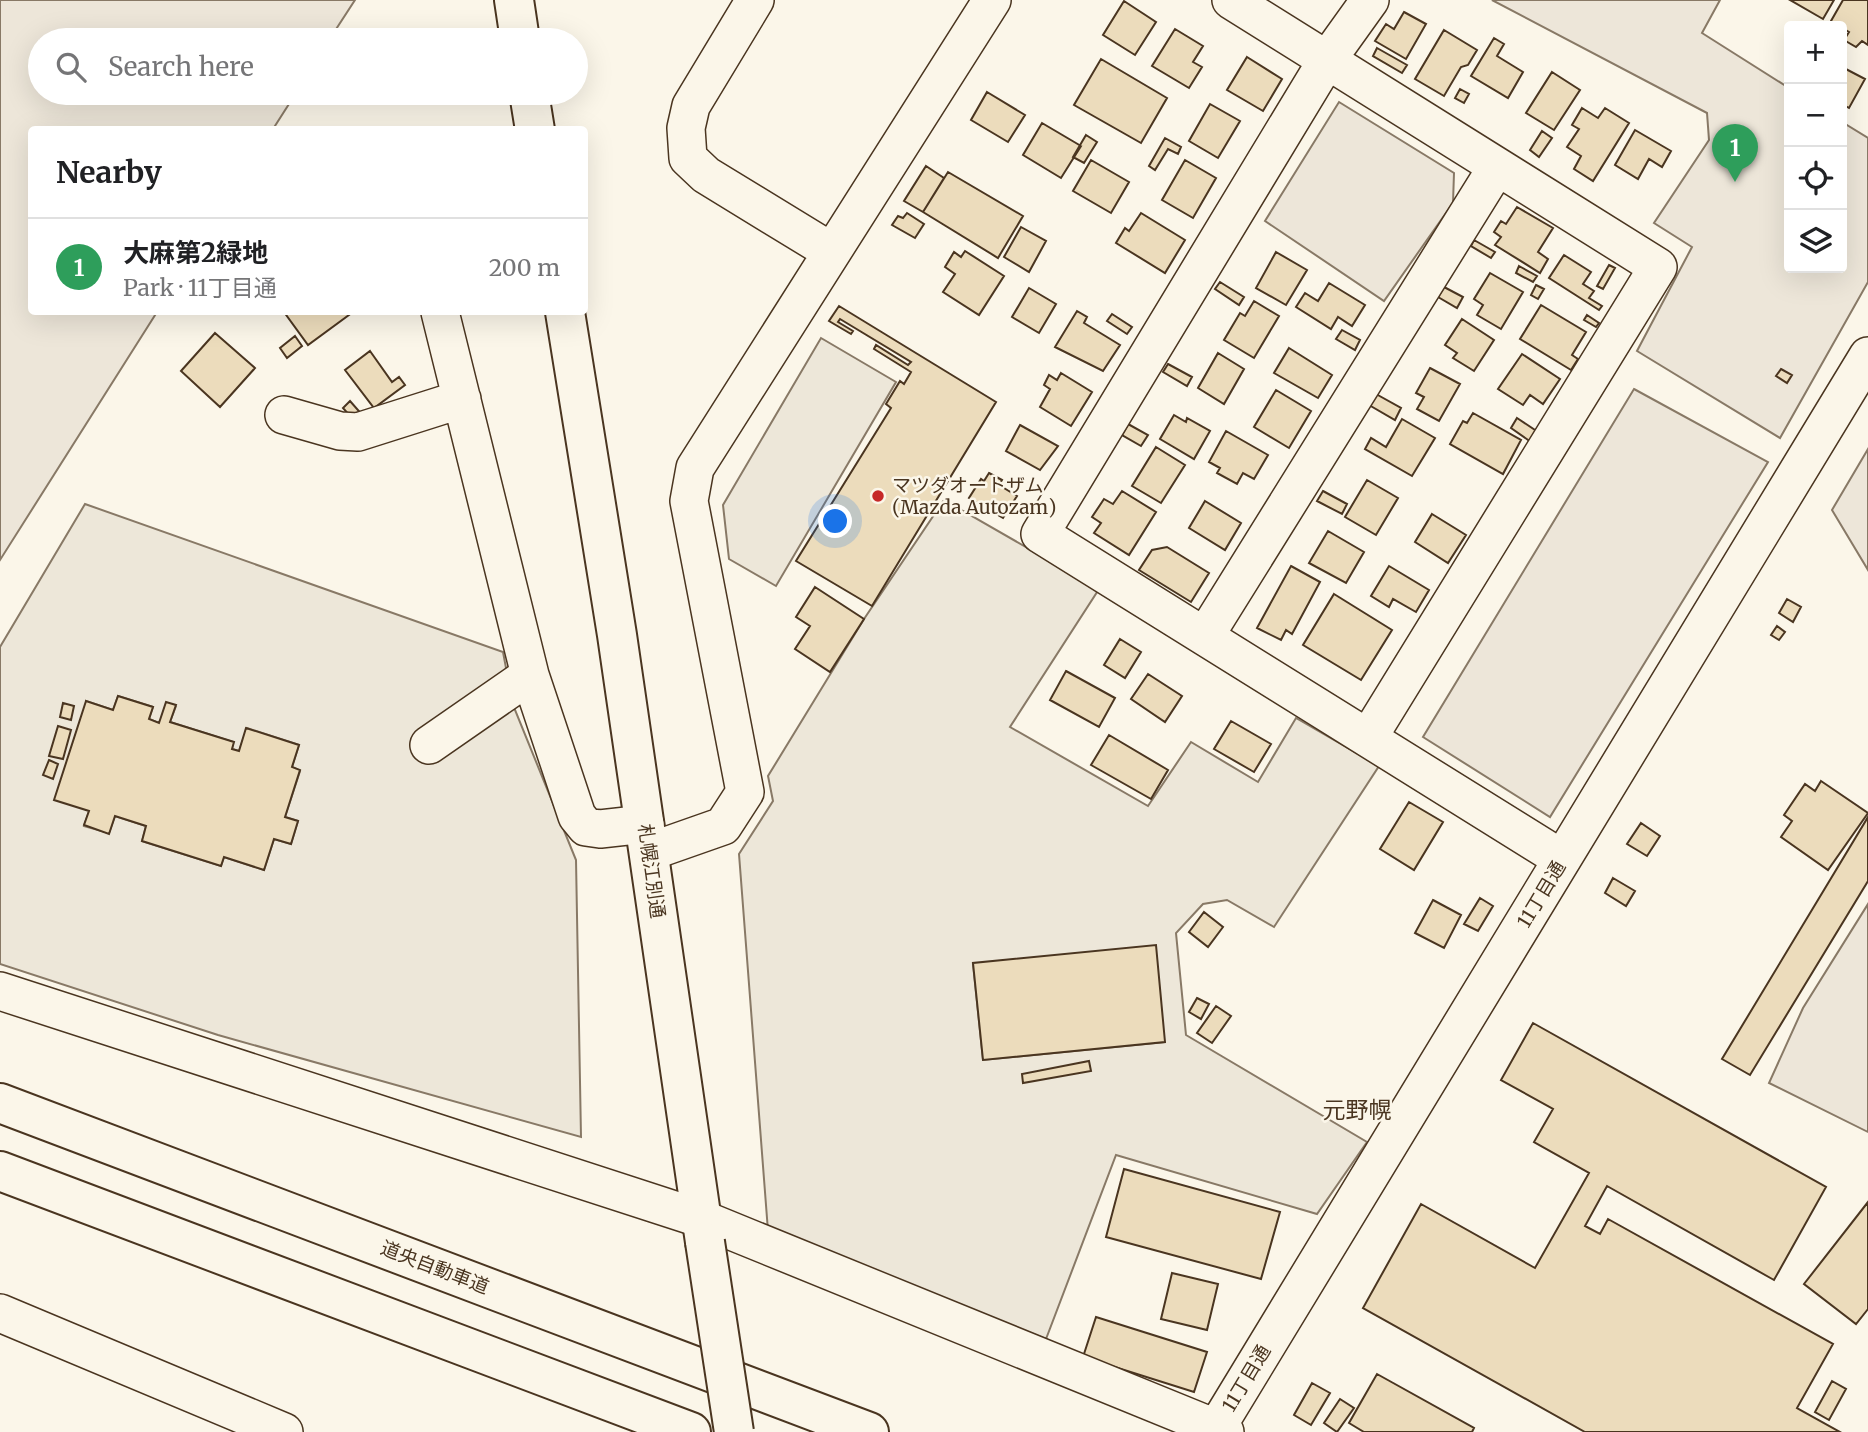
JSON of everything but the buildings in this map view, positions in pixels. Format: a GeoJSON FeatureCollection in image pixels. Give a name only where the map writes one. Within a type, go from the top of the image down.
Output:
{"type":"FeatureCollection","features":[{"type":"Feature","properties":{"kind":"highway"},"geometry":{"type":"LineString","coordinates":[[514,0],[518,28]]}},
{"type":"Feature","properties":{"kind":"highway"},"geometry":{"type":"LineString","coordinates":[[531,105],[534,126]]}},
{"type":"Feature","properties":{"kind":"highway","name":"札幌江別通"},"geometry":{"type":"LineString","coordinates":[[565,315],[647,838],[734,1432]]}},
{"type":"Feature","properties":{"kind":"highway","name":"道央自動車道"},"geometry":{"type":"LineString","coordinates":[[0,1103],[869,1432]]}},
{"type":"Feature","properties":{"kind":"highway"},"geometry":{"type":"LineString","coordinates":[[0,1171],[691,1432]]}},
{"type":"Feature","properties":{"kind":"street"},"geometry":{"type":"LineString","coordinates":[[755,0],[691,106],[686,128],[688,158],[706,175],[832,252]]}},
{"type":"Feature","properties":{"kind":"street"},"geometry":{"type":"LineString","coordinates":[[441,315],[530,675],[578,816],[586,827],[647,838],[723,826],[745,792],[689,501],[695,468],[992,0]]}},
{"type":"Feature","properties":{"kind":"street"},"geometry":{"type":"LineString","coordinates":[[1231,0],[1658,267],[1368,738]]}},
{"type":"Feature","properties":{"kind":"street"},"geometry":{"type":"LineString","coordinates":[[1370,0],[1327,60],[1040,534],[1562,859]]}},
{"type":"Feature","properties":{"kind":"street"},"geometry":{"type":"LineString","coordinates":[[1205,636],[1497,167]]}},
{"type":"Feature","properties":{"kind":"street","name":"11丁目通"},"geometry":{"type":"LineString","coordinates":[[1218,1431],[1868,356]]}},
{"type":"Feature","properties":{"kind":"street"},"geometry":{"type":"LineString","coordinates":[[284,415],[340,431],[358,432],[462,399]]}},
{"type":"Feature","properties":{"kind":"street"},"geometry":{"type":"LineString","coordinates":[[429,745],[530,675]]}},
{"type":"Feature","properties":{"kind":"street"},"geometry":{"type":"LineString","coordinates":[[0,991],[704,1230],[1218,1431]]}},
{"type":"Feature","properties":{"kind":"street"},"geometry":{"type":"LineString","coordinates":[[0,1313],[284,1432]]}},
{"type":"Feature","properties":{"kind":"shaded area"},"geometry":{"type":"Polygon","coordinates":[[[0,0],[355,0],[337,28],[28,28],[28,105],[288,105],[275,126],[28,126],[28,315],[155,315],[0,560],[0,0]]]}},
{"type":"Feature","properties":{"kind":"shaded area"},"geometry":{"type":"Polygon","coordinates":[[[1492,0],[1720,0],[1702,33],[1784,85],[1784,273],[1847,273],[1847,125],[1868,138],[1868,282],[1780,438],[1637,351],[1692,247],[1654,223],[1709,140],[1707,113],[1492,0]]]}},
{"type":"Feature","properties":{"kind":"shaded area"},"geometry":{"type":"Polygon","coordinates":[[[1339,102],[1454,173],[1453,203],[1384,301],[1265,221],[1339,102]]]}},
{"type":"Feature","properties":{"kind":"shaded area"},"geometry":{"type":"Polygon","coordinates":[[[821,338],[896,382],[776,586],[729,559],[723,505],[821,338]]]}},
{"type":"Feature","properties":{"kind":"shaded area"},"geometry":{"type":"Polygon","coordinates":[[[1634,389],[1768,462],[1550,817],[1423,737],[1634,389]]]}},
{"type":"Feature","properties":{"kind":"shaded area"},"geometry":{"type":"Polygon","coordinates":[[[1868,449],[1868,570],[1832,510],[1868,449]]]}},
{"type":"Feature","properties":{"kind":"shaded area"},"geometry":{"type":"Polygon","coordinates":[[[944,500],[1099,589],[1010,727],[1148,806],[1191,742],[1258,782],[1296,718],[1379,766],[1274,927],[1227,900],[1203,904],[1176,933],[1186,1035],[1367,1142],[1317,1214],[1116,1155],[1046,1339],[768,1231],[739,854],[773,801],[768,776],[864,619],[944,500]],[[973,964],[983,1060],[1165,1042],[973,964]]]}},
{"type":"Feature","properties":{"kind":"shaded area"},"geometry":{"type":"Polygon","coordinates":[[[85,504],[503,652],[513,705],[576,860],[581,1137],[218,1035],[0,964],[0,647],[85,504]],[[118,696],[113,710],[86,701],[89,811],[84,826],[109,833],[115,816],[146,826],[142,841],[221,866],[224,857],[264,870],[274,839],[291,844],[298,821],[285,817],[300,771],[292,767],[299,745],[247,728],[239,751],[232,749],[233,742],[170,722],[176,706],[159,723],[149,719],[153,707],[118,696]]]}},
{"type":"Feature","properties":{"kind":"shaded area"},"geometry":{"type":"Polygon","coordinates":[[[1868,904],[1868,1132],[1769,1083],[1803,1008],[1868,904]]]}},
{"type":"Feature","properties":{"kind":"place","name":"大麻第2緑地"},"geometry":{"type":"Point","coordinates":[1735,182]}},
{"type":"Feature","properties":{"kind":"place","name":"マツダオートザム (Mazda Autozam)"},"geometry":{"type":"Point","coordinates":[878,496]}},
{"type":"Feature","properties":{"kind":"district","name":"元野幌"},"geometry":{"type":"Point","coordinates":[1357,1110]}}]}
